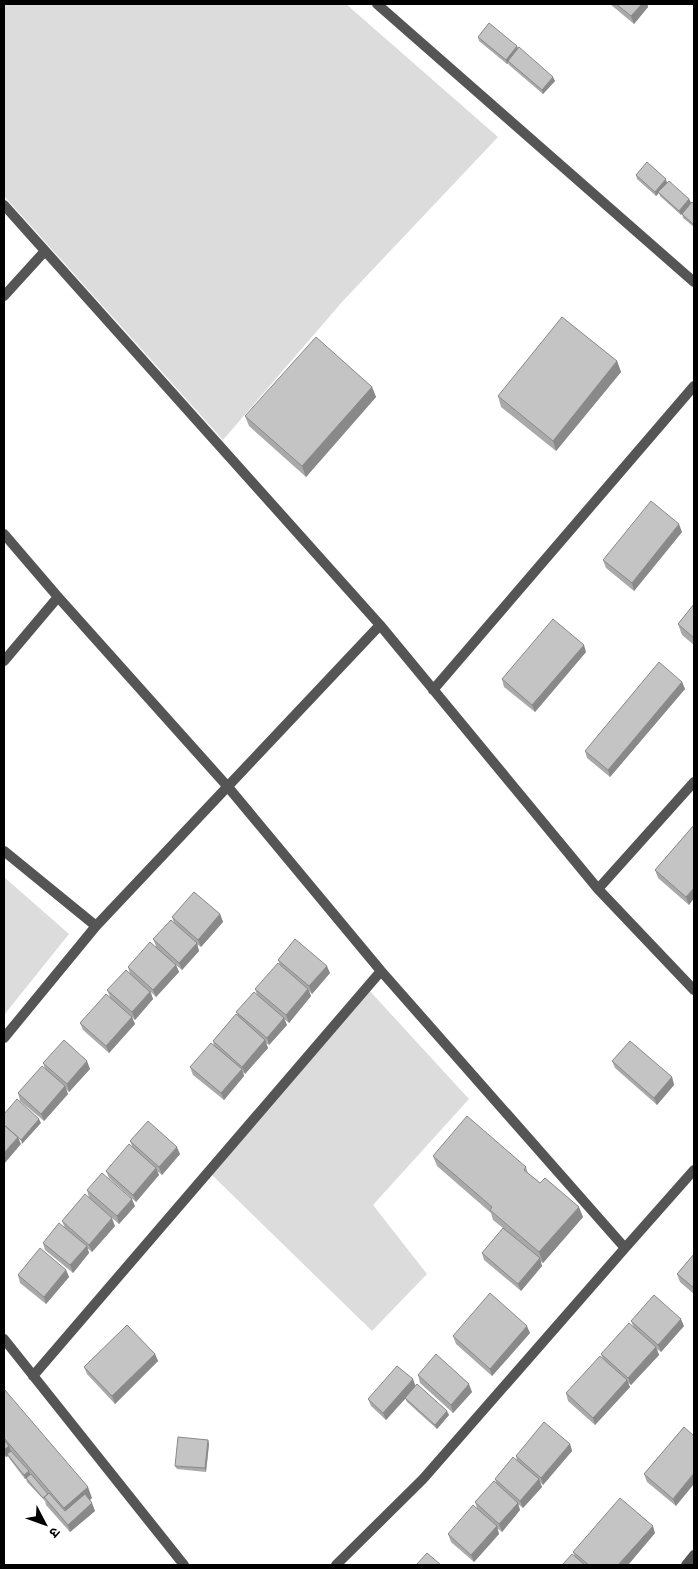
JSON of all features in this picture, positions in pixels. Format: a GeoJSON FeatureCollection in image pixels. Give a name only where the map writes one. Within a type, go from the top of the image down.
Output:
{"type":"FeatureCollection","features":[{"type":"Feature","properties":{"kind":"street"},"geometry":{"type":"LineString","coordinates":[[377,4],[694,282]]}},
{"type":"Feature","properties":{"kind":"street"},"geometry":{"type":"LineString","coordinates":[[4,205],[380,625],[598,889],[694,990]]}},
{"type":"Feature","properties":{"kind":"street"},"geometry":{"type":"LineString","coordinates":[[4,296],[45,250]]}},
{"type":"Feature","properties":{"kind":"street"},"geometry":{"type":"LineString","coordinates":[[433,690],[694,386]]}},
{"type":"Feature","properties":{"kind":"street"},"geometry":{"type":"LineString","coordinates":[[4,534],[228,787],[381,971],[625,1248]]}},
{"type":"Feature","properties":{"kind":"street"},"geometry":{"type":"LineString","coordinates":[[4,661],[58,597]]}},
{"type":"Feature","properties":{"kind":"street"},"geometry":{"type":"LineString","coordinates":[[4,1038],[96,926],[380,625]]}},
{"type":"Feature","properties":{"kind":"street"},"geometry":{"type":"LineString","coordinates":[[598,889],[694,782]]}},
{"type":"Feature","properties":{"kind":"street"},"geometry":{"type":"LineString","coordinates":[[4,851],[96,926]]}},
{"type":"Feature","properties":{"kind":"street"},"geometry":{"type":"LineString","coordinates":[[33,1376],[381,971]]}},
{"type":"Feature","properties":{"kind":"street"},"geometry":{"type":"LineString","coordinates":[[336,1565],[423,1479],[694,1170]]}},
{"type":"Feature","properties":{"kind":"street"},"geometry":{"type":"LineString","coordinates":[[4,1339],[184,1565]]}},
{"type":"Feature","properties":{"kind":"street"},"geometry":{"type":"LineString","coordinates":[[686,1565],[694,1555]]}},
{"type":"Feature","properties":{"kind":"shaded area"},"geometry":{"type":"Polygon","coordinates":[[[4,4],[346,4],[498,137],[342,302],[223,440],[4,196],[4,4]]]}},
{"type":"Feature","properties":{"kind":"shaded area"},"geometry":{"type":"Polygon","coordinates":[[[4,877],[69,934],[4,1015],[4,877]]]}},
{"type":"Feature","properties":{"kind":"shaded area"},"geometry":{"type":"Polygon","coordinates":[[[368,989],[469,1099],[373,1205],[427,1274],[372,1331],[212,1175],[368,989]]]}},
{"type":"Feature","properties":{"kind":"building"},"geometry":{"type":"Polygon","coordinates":[[[616,4],[642,4],[631,16],[616,4]]]}},
{"type":"Feature","properties":{"kind":"building"},"geometry":{"type":"Polygon","coordinates":[[[489,23],[517,46],[506,60],[478,37],[489,23]]]}},
{"type":"Feature","properties":{"kind":"building"},"geometry":{"type":"Polygon","coordinates":[[[519,47],[553,77],[542,90],[508,61],[519,47]]]}},
{"type":"Feature","properties":{"kind":"building"},"geometry":{"type":"Polygon","coordinates":[[[647,162],[666,179],[655,192],[636,175],[647,162]]]}},
{"type":"Feature","properties":{"kind":"building"},"geometry":{"type":"Polygon","coordinates":[[[669,181],[689,199],[679,211],[658,192],[669,181]]]}},
{"type":"Feature","properties":{"kind":"building"},"geometry":{"type":"Polygon","coordinates":[[[692,202],[694,204],[694,225],[682,214],[692,202]]]}},
{"type":"Feature","properties":{"kind":"building"},"geometry":{"type":"Polygon","coordinates":[[[562,317],[617,361],[553,441],[498,396],[562,317]]]}},
{"type":"Feature","properties":{"kind":"building"},"geometry":{"type":"Polygon","coordinates":[[[316,337],[372,387],[302,466],[245,416],[316,337]]]}},
{"type":"Feature","properties":{"kind":"building"},"geometry":{"type":"Polygon","coordinates":[[[651,501],[679,524],[632,583],[603,560],[651,501]]]}},
{"type":"Feature","properties":{"kind":"building"},"geometry":{"type":"Polygon","coordinates":[[[694,604],[694,638],[678,624],[694,604]]]}},
{"type":"Feature","properties":{"kind":"building"},"geometry":{"type":"Polygon","coordinates":[[[553,619],[584,645],[532,705],[502,679],[553,619]]]}},
{"type":"Feature","properties":{"kind":"building"},"geometry":{"type":"Polygon","coordinates":[[[659,662],[682,682],[608,770],[585,751],[659,662]]]}},
{"type":"Feature","properties":{"kind":"building"},"geometry":{"type":"Polygon","coordinates":[[[694,825],[694,888],[686,897],[655,870],[694,825]]]}},
{"type":"Feature","properties":{"kind":"building"},"geometry":{"type":"Polygon","coordinates":[[[194,892],[220,914],[198,940],[172,917],[194,892]]]}},
{"type":"Feature","properties":{"kind":"building"},"geometry":{"type":"Polygon","coordinates":[[[171,920],[197,943],[179,963],[153,939],[171,920]]]}},
{"type":"Feature","properties":{"kind":"building"},"geometry":{"type":"Polygon","coordinates":[[[295,939],[327,966],[309,986],[278,960],[295,939]]]}},
{"type":"Feature","properties":{"kind":"building"},"geometry":{"type":"Polygon","coordinates":[[[150,942],[176,965],[153,990],[128,967],[150,942]]]}},
{"type":"Feature","properties":{"kind":"building"},"geometry":{"type":"Polygon","coordinates":[[[278,963],[308,989],[286,1015],[255,989],[278,963]]]}},
{"type":"Feature","properties":{"kind":"building"},"geometry":{"type":"Polygon","coordinates":[[[126,970],[150,992],[132,1012],[107,990],[126,970]]]}},
{"type":"Feature","properties":{"kind":"building"},"geometry":{"type":"Polygon","coordinates":[[[254,992],[284,1018],[267,1038],[236,1012],[254,992]]]}},
{"type":"Feature","properties":{"kind":"building"},"geometry":{"type":"Polygon","coordinates":[[[106,994],[132,1017],[106,1046],[80,1023],[106,994]]]}},
{"type":"Feature","properties":{"kind":"building"},"geometry":{"type":"Polygon","coordinates":[[[236,1014],[265,1040],[242,1067],[213,1041],[236,1014]]]}},
{"type":"Feature","properties":{"kind":"building"},"geometry":{"type":"Polygon","coordinates":[[[64,1040],[87,1061],[67,1084],[43,1063],[64,1040]]]}},
{"type":"Feature","properties":{"kind":"building"},"geometry":{"type":"Polygon","coordinates":[[[630,1041],[672,1077],[654,1098],[612,1061],[630,1041]]]}},
{"type":"Feature","properties":{"kind":"building"},"geometry":{"type":"Polygon","coordinates":[[[211,1043],[242,1069],[221,1093],[190,1067],[211,1043]]]}},
{"type":"Feature","properties":{"kind":"building"},"geometry":{"type":"Polygon","coordinates":[[[42,1066],[65,1086],[41,1114],[18,1093],[42,1066]]]}},
{"type":"Feature","properties":{"kind":"building"},"geometry":{"type":"Polygon","coordinates":[[[17,1099],[39,1119],[21,1140],[4,1125],[4,1114],[17,1099]]]}},
{"type":"Feature","properties":{"kind":"building"},"geometry":{"type":"Polygon","coordinates":[[[467,1116],[526,1167],[524,1170],[540,1183],[545,1178],[579,1207],[539,1252],[490,1210],[492,1207],[433,1156],[467,1116]]]}},
{"type":"Feature","properties":{"kind":"building"},"geometry":{"type":"Polygon","coordinates":[[[148,1121],[177,1147],[159,1167],[130,1141],[148,1121]]]}},
{"type":"Feature","properties":{"kind":"building"},"geometry":{"type":"Polygon","coordinates":[[[4,1125],[18,1137],[4,1153],[4,1125]]]}},
{"type":"Feature","properties":{"kind":"building"},"geometry":{"type":"Polygon","coordinates":[[[129,1144],[156,1168],[133,1195],[106,1171],[129,1144]]]}},
{"type":"Feature","properties":{"kind":"building"},"geometry":{"type":"Polygon","coordinates":[[[102,1173],[132,1199],[117,1216],[87,1190],[102,1173]]]}},
{"type":"Feature","properties":{"kind":"building"},"geometry":{"type":"Polygon","coordinates":[[[85,1194],[112,1218],[89,1245],[62,1221],[85,1194]]]}},
{"type":"Feature","properties":{"kind":"building"},"geometry":{"type":"Polygon","coordinates":[[[59,1223],[87,1246],[70,1265],[43,1243],[59,1223]]]}},
{"type":"Feature","properties":{"kind":"building"},"geometry":{"type":"Polygon","coordinates":[[[503,1228],[540,1258],[518,1284],[482,1253],[503,1228]]]}},
{"type":"Feature","properties":{"kind":"building"},"geometry":{"type":"Polygon","coordinates":[[[40,1248],[66,1270],[44,1297],[18,1275],[40,1248]]]}},
{"type":"Feature","properties":{"kind":"building"},"geometry":{"type":"Polygon","coordinates":[[[694,1254],[694,1288],[677,1274],[694,1254]]]}},
{"type":"Feature","properties":{"kind":"building"},"geometry":{"type":"Polygon","coordinates":[[[490,1293],[527,1326],[490,1369],[453,1336],[490,1293]]]}},
{"type":"Feature","properties":{"kind":"building"},"geometry":{"type":"Polygon","coordinates":[[[654,1295],[681,1319],[658,1345],[631,1321],[654,1295]]]}},
{"type":"Feature","properties":{"kind":"building"},"geometry":{"type":"Polygon","coordinates":[[[629,1323],[656,1347],[628,1378],[601,1354],[629,1323]]]}},
{"type":"Feature","properties":{"kind":"building"},"geometry":{"type":"Polygon","coordinates":[[[127,1325],[155,1354],[112,1396],[84,1367],[127,1325]]]}},
{"type":"Feature","properties":{"kind":"building"},"geometry":{"type":"Polygon","coordinates":[[[436,1354],[469,1384],[451,1405],[418,1375],[436,1354]]]}},
{"type":"Feature","properties":{"kind":"building"},"geometry":{"type":"Polygon","coordinates":[[[600,1356],[627,1380],[593,1418],[566,1393],[600,1356]]]}},
{"type":"Feature","properties":{"kind":"building"},"geometry":{"type":"Polygon","coordinates":[[[397,1366],[413,1379],[383,1413],[368,1399],[397,1366]]]}},
{"type":"Feature","properties":{"kind":"building"},"geometry":{"type":"Polygon","coordinates":[[[417,1384],[447,1411],[435,1425],[405,1398],[417,1384]]]}},
{"type":"Feature","properties":{"kind":"building"},"geometry":{"type":"Polygon","coordinates":[[[4,1389],[88,1487],[64,1508],[4,1438],[4,1389]]]}},
{"type":"Feature","properties":{"kind":"building"},"geometry":{"type":"Polygon","coordinates":[[[544,1422],[570,1444],[541,1478],[516,1456],[544,1422]]]}},
{"type":"Feature","properties":{"kind":"building"},"geometry":{"type":"Polygon","coordinates":[[[684,1427],[694,1436],[694,1473],[673,1499],[644,1474],[684,1427]]]}},
{"type":"Feature","properties":{"kind":"building"},"geometry":{"type":"Polygon","coordinates":[[[178,1437],[208,1440],[205,1468],[175,1466],[178,1437]]]}},
{"type":"Feature","properties":{"kind":"building"},"geometry":{"type":"Polygon","coordinates":[[[4,1440],[9,1446],[4,1450],[4,1440]]]}},
{"type":"Feature","properties":{"kind":"building"},"geometry":{"type":"Polygon","coordinates":[[[11,1451],[29,1471],[24,1475],[7,1454],[11,1451]]]}},
{"type":"Feature","properties":{"kind":"building"},"geometry":{"type":"Polygon","coordinates":[[[513,1457],[539,1479],[520,1501],[495,1479],[513,1457]]]}},
{"type":"Feature","properties":{"kind":"building"},"geometry":{"type":"Polygon","coordinates":[[[31,1474],[48,1494],[43,1498],[26,1478],[31,1474]]]}},
{"type":"Feature","properties":{"kind":"building"},"geometry":{"type":"Polygon","coordinates":[[[494,1481],[518,1503],[499,1524],[475,1502],[494,1481]]]}},
{"type":"Feature","properties":{"kind":"building"},"geometry":{"type":"Polygon","coordinates":[[[49,1493],[65,1511],[85,1494],[92,1503],[68,1525],[44,1497],[49,1493]]]}},
{"type":"Feature","properties":{"kind":"building"},"geometry":{"type":"Polygon","coordinates":[[[620,1498],[653,1526],[618,1565],[589,1565],[573,1552],[620,1498]]]}},
{"type":"Feature","properties":{"kind":"building"},"geometry":{"type":"Polygon","coordinates":[[[473,1505],[497,1526],[471,1555],[448,1534],[473,1505]]]}},
{"type":"Feature","properties":{"kind":"building"},"geometry":{"type":"Polygon","coordinates":[[[427,1553],[441,1565],[416,1565],[427,1553]]]}},
{"type":"Feature","properties":{"kind":"building"},"geometry":{"type":"Polygon","coordinates":[[[572,1554],[585,1565],[562,1565],[572,1554]]]}}]}
